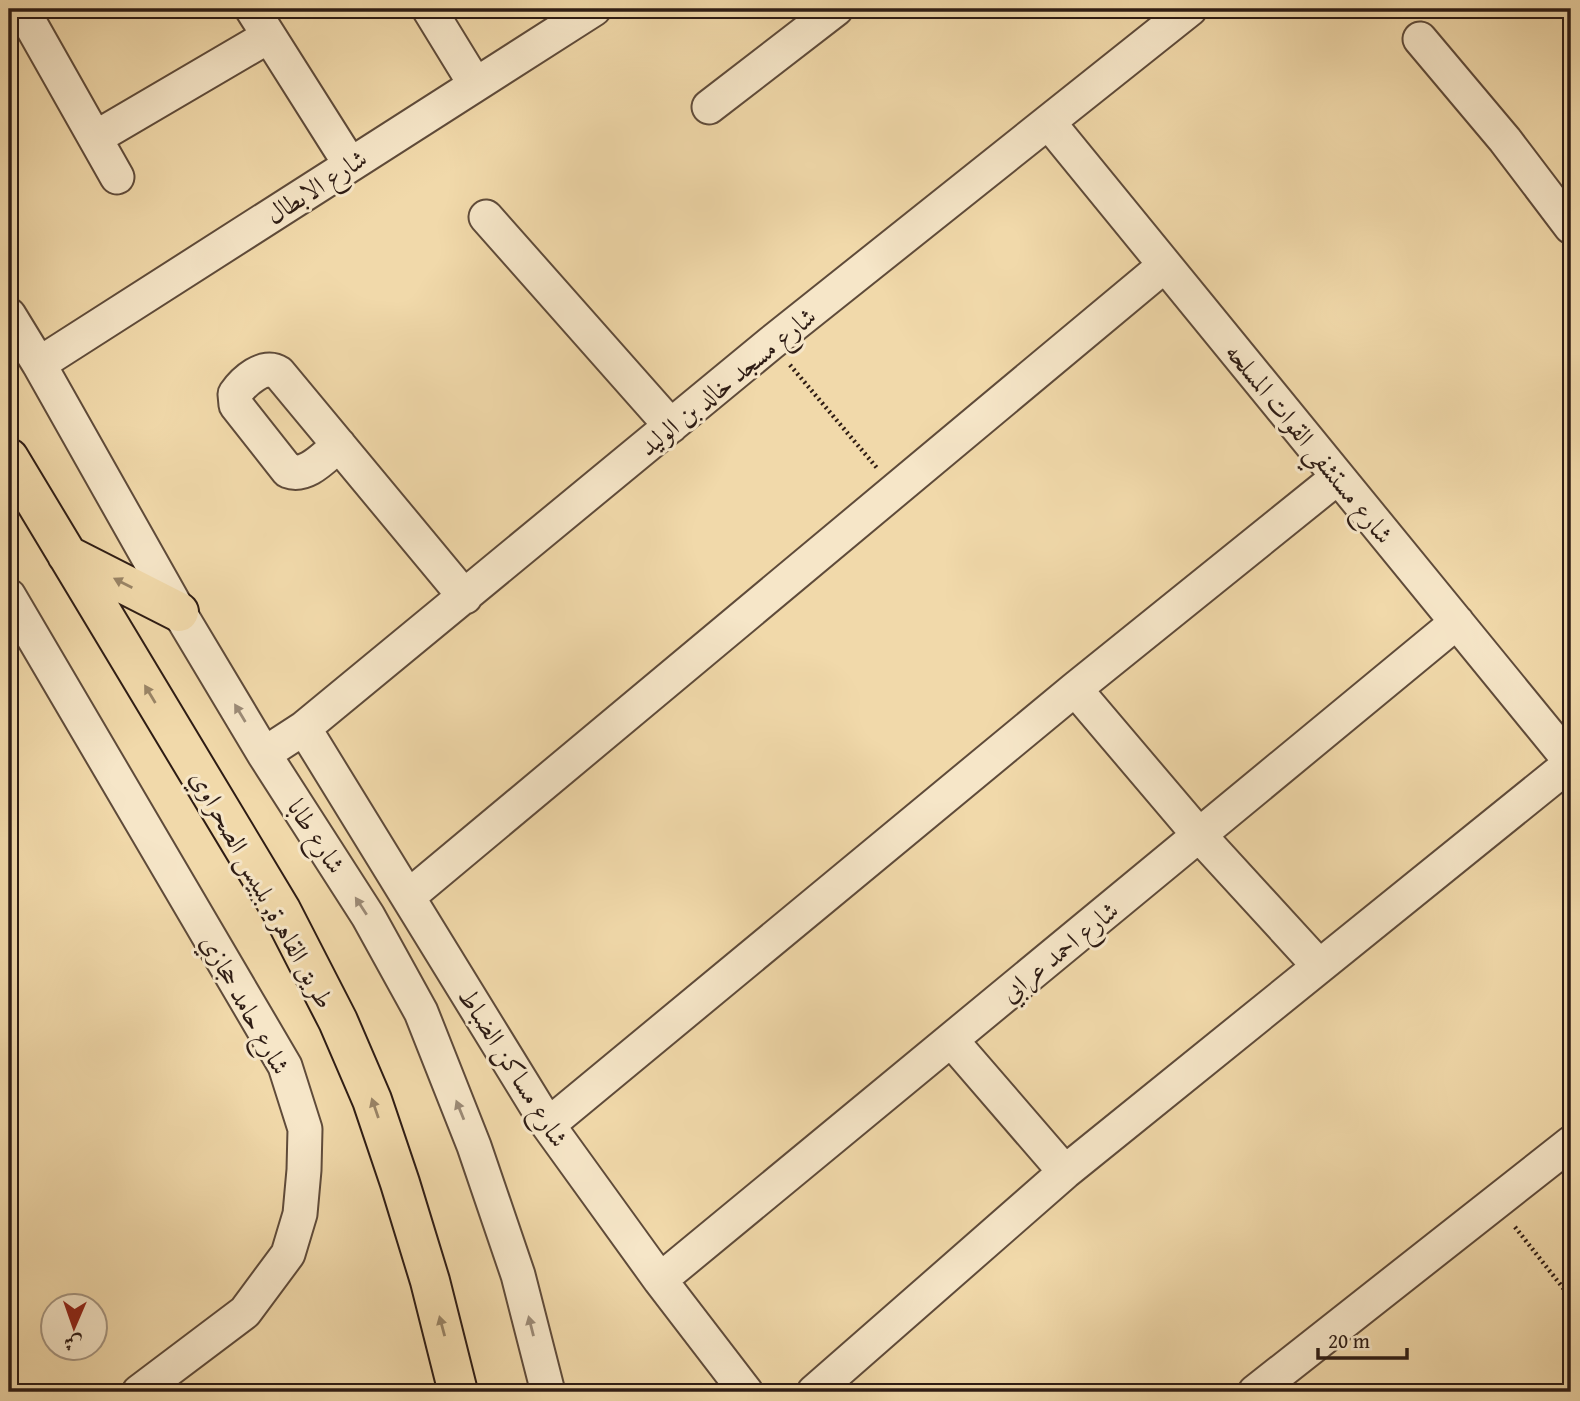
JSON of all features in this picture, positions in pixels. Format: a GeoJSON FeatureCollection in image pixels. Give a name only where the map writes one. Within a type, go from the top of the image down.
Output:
{"type":"FeatureCollection","features":[{"type":"Feature","properties":{"kind":"highway","name":"طريق القاهرة, بلبيس الصحراوي"},"geometry":{"type":"LineString","coordinates":[[9,458],[281,910],[338,1021],[373,1100],[400,1183],[430,1281],[458,1392]]}},
{"type":"Feature","properties":{"kind":"highway"},"geometry":{"type":"LineString","coordinates":[[66,555],[179,612]]}},
{"type":"Feature","properties":{"kind":"street"},"geometry":{"type":"LineString","coordinates":[[22,9],[117,177]]}},
{"type":"Feature","properties":{"kind":"street"},"geometry":{"type":"LineString","coordinates":[[429,9],[475,84]]}},
{"type":"Feature","properties":{"kind":"street","name":"شارع الابطال"},"geometry":{"type":"LineString","coordinates":[[39,364],[594,9]]}},
{"type":"Feature","properties":{"kind":"street"},"geometry":{"type":"LineString","coordinates":[[709,107],[836,9]]}},
{"type":"Feature","properties":{"kind":"street","name":"شارع مسجد خالد بن الوليد"},"geometry":{"type":"LineString","coordinates":[[264,754],[304,728],[771,343],[1190,9]]}},
{"type":"Feature","properties":{"kind":"street"},"geometry":{"type":"LineString","coordinates":[[95,138],[261,22],[350,164]]}},
{"type":"Feature","properties":{"kind":"street"},"geometry":{"type":"LineString","coordinates":[[1420,39],[1499,132],[1571,227]]}},
{"type":"Feature","properties":{"kind":"street","name":"شارع مستشفي القوات المسلحه"},"geometry":{"type":"LineString","coordinates":[[1049,123],[1571,762]]}},
{"type":"Feature","properties":{"kind":"street"},"geometry":{"type":"LineString","coordinates":[[486,218],[671,426]]}},
{"type":"Feature","properties":{"kind":"street"},"geometry":{"type":"LineString","coordinates":[[409,896],[1165,265]]}},
{"type":"Feature","properties":{"kind":"street","name":"شارع طابا"},"geometry":{"type":"LineString","coordinates":[[9,315],[179,612],[264,754],[368,916],[421,1013],[474,1146],[518,1275],[548,1392]]}},
{"type":"Feature","properties":{"kind":"street"},"geometry":{"type":"LineString","coordinates":[[339,445],[465,597]]}},
{"type":"Feature","properties":{"kind":"street"},"geometry":{"type":"LineString","coordinates":[[548,1125],[1075,690],[1338,477]]}},
{"type":"Feature","properties":{"kind":"street","name":"شارع حامد حجازي"},"geometry":{"type":"LineString","coordinates":[[9,596],[285,1066],[305,1129],[300,1214],[288,1254],[245,1312],[139,1392]]}},
{"type":"Feature","properties":{"kind":"street","name":"شارع احمد عرابي"},"geometry":{"type":"LineString","coordinates":[[660,1280],[1457,622]]}},
{"type":"Feature","properties":{"kind":"street"},"geometry":{"type":"LineString","coordinates":[[1075,690],[1199,835],[1320,966]]}},
{"type":"Feature","properties":{"kind":"street","name":"شارع مساكن الضباط"},"geometry":{"type":"LineString","coordinates":[[304,728],[548,1125],[660,1280],[746,1392]]}},
{"type":"Feature","properties":{"kind":"street"},"geometry":{"type":"LineString","coordinates":[[814,1392],[1065,1172],[1571,762]]}},
{"type":"Feature","properties":{"kind":"street"},"geometry":{"type":"LineString","coordinates":[[951,1040],[1065,1172]]}},
{"type":"Feature","properties":{"kind":"street"},"geometry":{"type":"LineString","coordinates":[[1255,1392],[1571,1143]]}},
{"type":"Feature","properties":{"kind":"path"},"geometry":{"type":"LineString","coordinates":[[771,343],[895,489]]}},
{"type":"Feature","properties":{"kind":"path"},"geometry":{"type":"LineString","coordinates":[[1496,1204],[1571,1298]]}}]}
